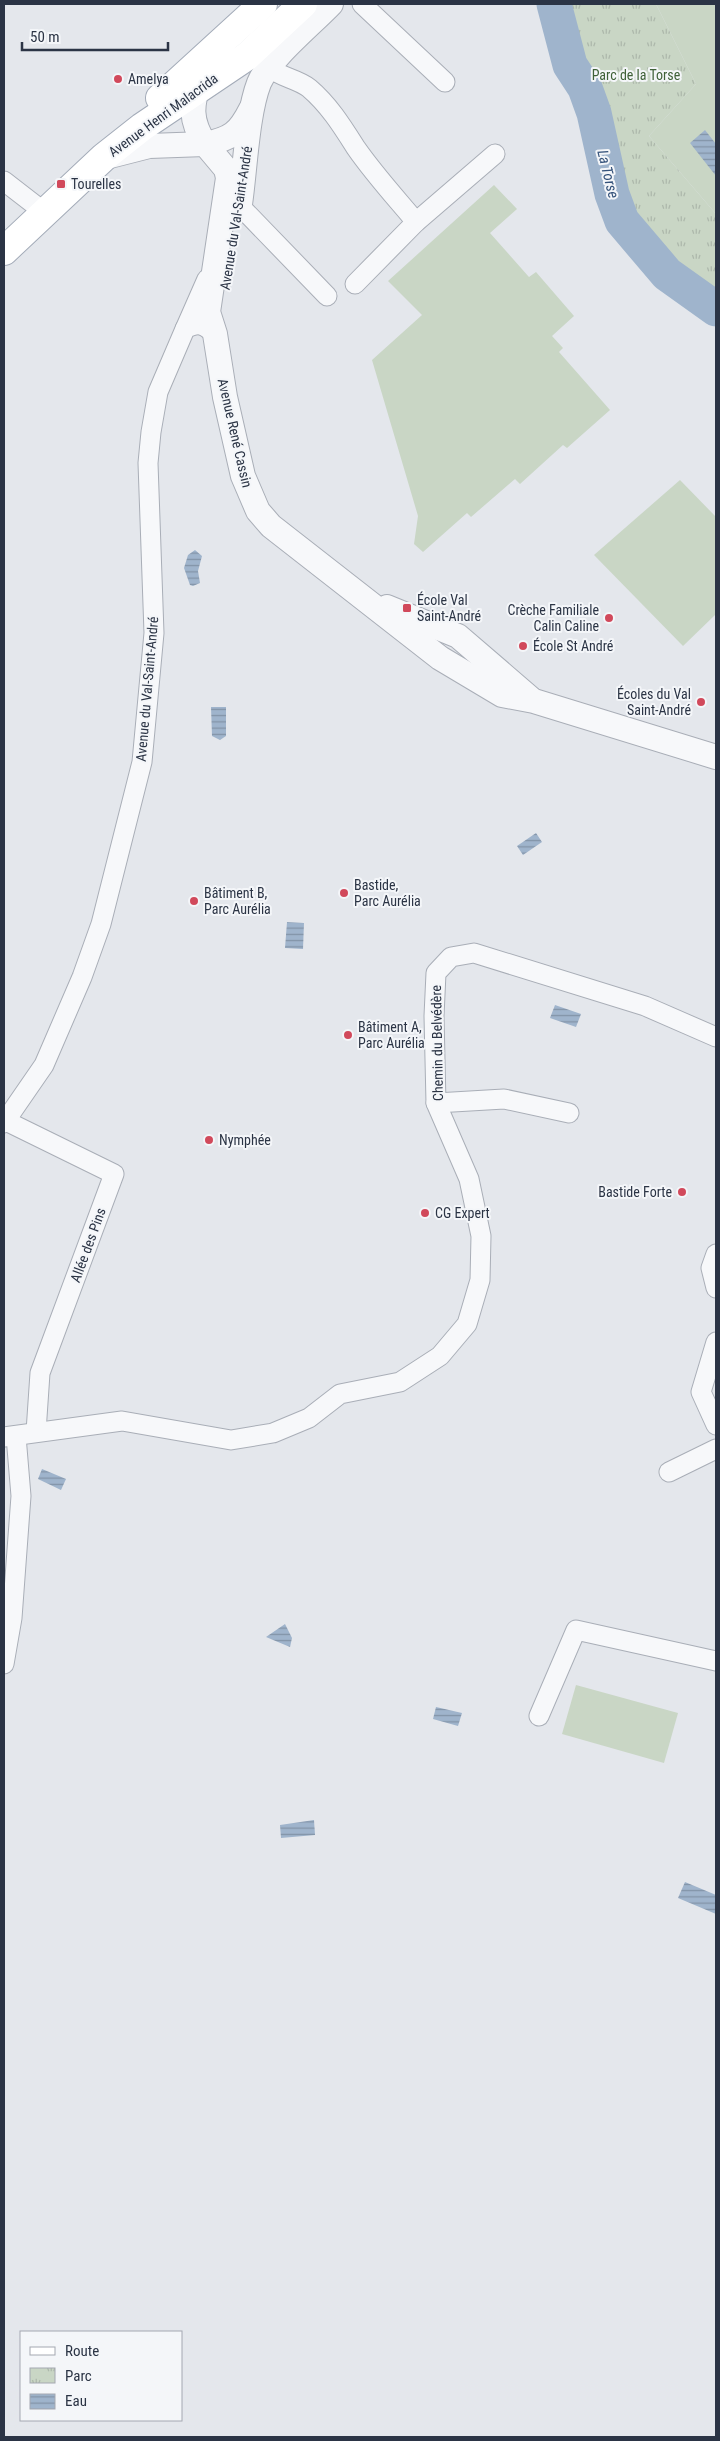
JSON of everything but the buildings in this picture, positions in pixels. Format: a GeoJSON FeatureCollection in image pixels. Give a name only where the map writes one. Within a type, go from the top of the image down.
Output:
{"type":"FeatureCollection","features":[{"type":"Feature","properties":{"kind":"main road","name":"Avenue Henri Malacrida"},"geometry":{"type":"LineString","coordinates":[[4,251],[40,209],[263,4]]}},
{"type":"Feature","properties":{"kind":"main road","name":"Avenue Henri Malacrida"},"geometry":{"type":"LineString","coordinates":[[4,236],[142,127],[246,57],[303,4]]}},
{"type":"Feature","properties":{"kind":"street","name":"Avenue du Val-Saint-André"},"geometry":{"type":"LineString","coordinates":[[215,334],[240,206],[254,103],[260,82],[270,67],[331,4]]}},
{"type":"Feature","properties":{"kind":"street"},"geometry":{"type":"LineString","coordinates":[[362,4],[445,82]]}},
{"type":"Feature","properties":{"kind":"street","name":"Avenue du Val-Saint-André"},"geometry":{"type":"LineString","coordinates":[[205,57],[196,91],[193,120],[195,128],[205,144],[226,168],[228,178],[208,312],[215,334]]}},
{"type":"Feature","properties":{"kind":"street"},"geometry":{"type":"LineString","coordinates":[[270,67],[277,74],[296,80],[309,89],[340,121],[357,148],[416,222]]}},
{"type":"Feature","properties":{"kind":"street","name":"Avenue du Val-Saint-André"},"geometry":{"type":"LineString","coordinates":[[104,157],[149,146],[205,144],[222,141],[234,134],[243,125],[254,103]]}},
{"type":"Feature","properties":{"kind":"street"},"geometry":{"type":"LineString","coordinates":[[355,284],[416,222],[495,154]]}},
{"type":"Feature","properties":{"kind":"street"},"geometry":{"type":"LineString","coordinates":[[4,181],[40,209]]}},
{"type":"Feature","properties":{"kind":"street"},"geometry":{"type":"LineString","coordinates":[[240,206],[327,296]]}},
{"type":"Feature","properties":{"kind":"street","name":"Avenue du Val-Saint-André"},"geometry":{"type":"LineString","coordinates":[[5,1122],[44,1065],[82,977],[100,924],[142,762],[154,633],[148,463],[158,392],[215,260]]}},
{"type":"Feature","properties":{"kind":"street"},"geometry":{"type":"LineString","coordinates":[[185,329],[197,323],[205,325],[215,334]]}},
{"type":"Feature","properties":{"kind":"street"},"geometry":{"type":"LineString","coordinates":[[175,351],[184,343],[215,334]]}},
{"type":"Feature","properties":{"kind":"street","name":"Avenue René Cassin"},"geometry":{"type":"LineString","coordinates":[[215,334],[225,397],[243,476],[258,511],[272,526],[366,600],[458,636],[534,701],[716,757]]}},
{"type":"Feature","properties":{"kind":"street","name":"Chemin du Belvédère"},"geometry":{"type":"LineString","coordinates":[[10,1437],[122,1421],[231,1440],[273,1433],[308,1418],[340,1394],[400,1382],[440,1356],[468,1324],[480,1280],[481,1236],[469,1179],[436,1103],[434,1016],[436,973],[451,956],[474,953],[645,1006],[716,1037]]}},
{"type":"Feature","properties":{"kind":"street"},"geometry":{"type":"LineString","coordinates":[[436,1103],[504,1099],[568,1113]]}},
{"type":"Feature","properties":{"kind":"street","name":"Allée des Pins"},"geometry":{"type":"LineString","coordinates":[[5,1122],[114,1174],[40,1373],[36,1432]]}},
{"type":"Feature","properties":{"kind":"street"},"geometry":{"type":"LineString","coordinates":[[716,1254],[711,1268],[716,1288]]}},
{"type":"Feature","properties":{"kind":"street"},"geometry":{"type":"LineString","coordinates":[[716,1342],[701,1392],[716,1425]]}},
{"type":"Feature","properties":{"kind":"street"},"geometry":{"type":"LineString","coordinates":[[4,1664],[12,1618],[21,1496],[10,1437]]}},
{"type":"Feature","properties":{"kind":"street"},"geometry":{"type":"LineString","coordinates":[[669,1472],[716,1449]]}},
{"type":"Feature","properties":{"kind":"street"},"geometry":{"type":"LineString","coordinates":[[539,1716],[576,1630],[716,1661]]}},
{"type":"Feature","properties":{"kind":"green space","name":"Parc de la Torse"},"geometry":{"type":"Polygon","coordinates":[[[549,4],[656,4],[696,84],[649,136],[716,214],[716,304],[678,277],[618,228],[600,166],[601,118],[549,4]]]}},
{"type":"Feature","properties":{"kind":"green space"},"geometry":{"type":"Polygon","coordinates":[[[656,4],[716,4],[716,214],[649,136],[696,84],[656,4]]]}},
{"type":"Feature","properties":{"kind":"green space"},"geometry":{"type":"Polygon","coordinates":[[[494,185],[517,209],[490,233],[529,277],[536,272],[574,316],[552,336],[563,348],[559,352],[610,410],[567,448],[563,445],[520,484],[515,479],[471,517],[467,513],[423,552],[414,544],[418,516],[372,360],[422,315],[388,281],[494,185]]]}},
{"type":"Feature","properties":{"kind":"green space"},"geometry":{"type":"Polygon","coordinates":[[[680,480],[716,517],[716,614],[683,646],[594,555],[680,480]]]}},
{"type":"Feature","properties":{"kind":"green space"},"geometry":{"type":"Polygon","coordinates":[[[576,1685],[678,1713],[664,1763],[562,1734],[576,1685]]]}},
{"type":"Feature","properties":{"kind":"water"},"geometry":{"type":"Polygon","coordinates":[[[705,130],[716,144],[716,176],[690,143],[705,130]]]}},
{"type":"Feature","properties":{"kind":"water"},"geometry":{"type":"Polygon","coordinates":[[[195,550],[202,556],[198,571],[200,583],[193,586],[190,585],[184,568],[188,555],[195,550]]]}},
{"type":"Feature","properties":{"kind":"water"},"geometry":{"type":"Polygon","coordinates":[[[211,707],[226,707],[226,736],[220,740],[212,736],[211,707]]]}},
{"type":"Feature","properties":{"kind":"water"},"geometry":{"type":"Polygon","coordinates":[[[536,833],[542,842],[523,855],[517,846],[536,833]]]}},
{"type":"Feature","properties":{"kind":"water"},"geometry":{"type":"Polygon","coordinates":[[[287,922],[304,923],[303,949],[285,948],[287,922]]]}},
{"type":"Feature","properties":{"kind":"water"},"geometry":{"type":"Polygon","coordinates":[[[555,1005],[581,1014],[576,1027],[550,1018],[555,1005]]]}},
{"type":"Feature","properties":{"kind":"water"},"geometry":{"type":"Polygon","coordinates":[[[42,1469],[66,1479],[61,1490],[38,1479],[42,1469]]]}},
{"type":"Feature","properties":{"kind":"water"},"geometry":{"type":"Polygon","coordinates":[[[285,1624],[292,1638],[290,1647],[266,1637],[285,1624]]]}},
{"type":"Feature","properties":{"kind":"water"},"geometry":{"type":"Polygon","coordinates":[[[436,1707],[462,1713],[458,1726],[433,1719],[436,1707]]]}},
{"type":"Feature","properties":{"kind":"water"},"geometry":{"type":"Polygon","coordinates":[[[314,1820],[315,1835],[281,1838],[280,1825],[314,1820]]]}},
{"type":"Feature","properties":{"kind":"water"},"geometry":{"type":"Polygon","coordinates":[[[685,1882],[716,1895],[716,1914],[678,1898],[685,1882]]]}},
{"type":"Feature","properties":{"kind":"waterway","name":"La Torse"},"geometry":{"type":"LineString","coordinates":[[554,4],[570,65],[585,88],[594,113],[612,194],[622,221],[667,274],[716,309]]}},
{"type":"Feature","properties":{"kind":"place","name":"Amelya"},"geometry":{"type":"Point","coordinates":[118,79]}},
{"type":"Feature","properties":{"kind":"place","name":"Tourelles"},"geometry":{"type":"Point","coordinates":[61,184]}},
{"type":"Feature","properties":{"kind":"place","name":"École Val Saint-André"},"geometry":{"type":"Point","coordinates":[407,608]}},
{"type":"Feature","properties":{"kind":"place","name":"Crèche Familiale Calin Caline"},"geometry":{"type":"Point","coordinates":[609,618]}},
{"type":"Feature","properties":{"kind":"place","name":"École St André"},"geometry":{"type":"Point","coordinates":[523,646]}},
{"type":"Feature","properties":{"kind":"place","name":"Écoles du Val Saint-André"},"geometry":{"type":"Point","coordinates":[701,702]}},
{"type":"Feature","properties":{"kind":"place","name":"Bastide, Parc Aurélia"},"geometry":{"type":"Point","coordinates":[344,893]}},
{"type":"Feature","properties":{"kind":"place","name":"Bâtiment B, Parc Aurélia"},"geometry":{"type":"Point","coordinates":[194,901]}},
{"type":"Feature","properties":{"kind":"place","name":"Bâtiment A, Parc Aurélia"},"geometry":{"type":"Point","coordinates":[348,1035]}},
{"type":"Feature","properties":{"kind":"place","name":"Nymphée"},"geometry":{"type":"Point","coordinates":[209,1140]}},
{"type":"Feature","properties":{"kind":"place","name":"Bastide Forte"},"geometry":{"type":"Point","coordinates":[682,1192]}},
{"type":"Feature","properties":{"kind":"place","name":"CG Expert"},"geometry":{"type":"Point","coordinates":[425,1213]}}]}
